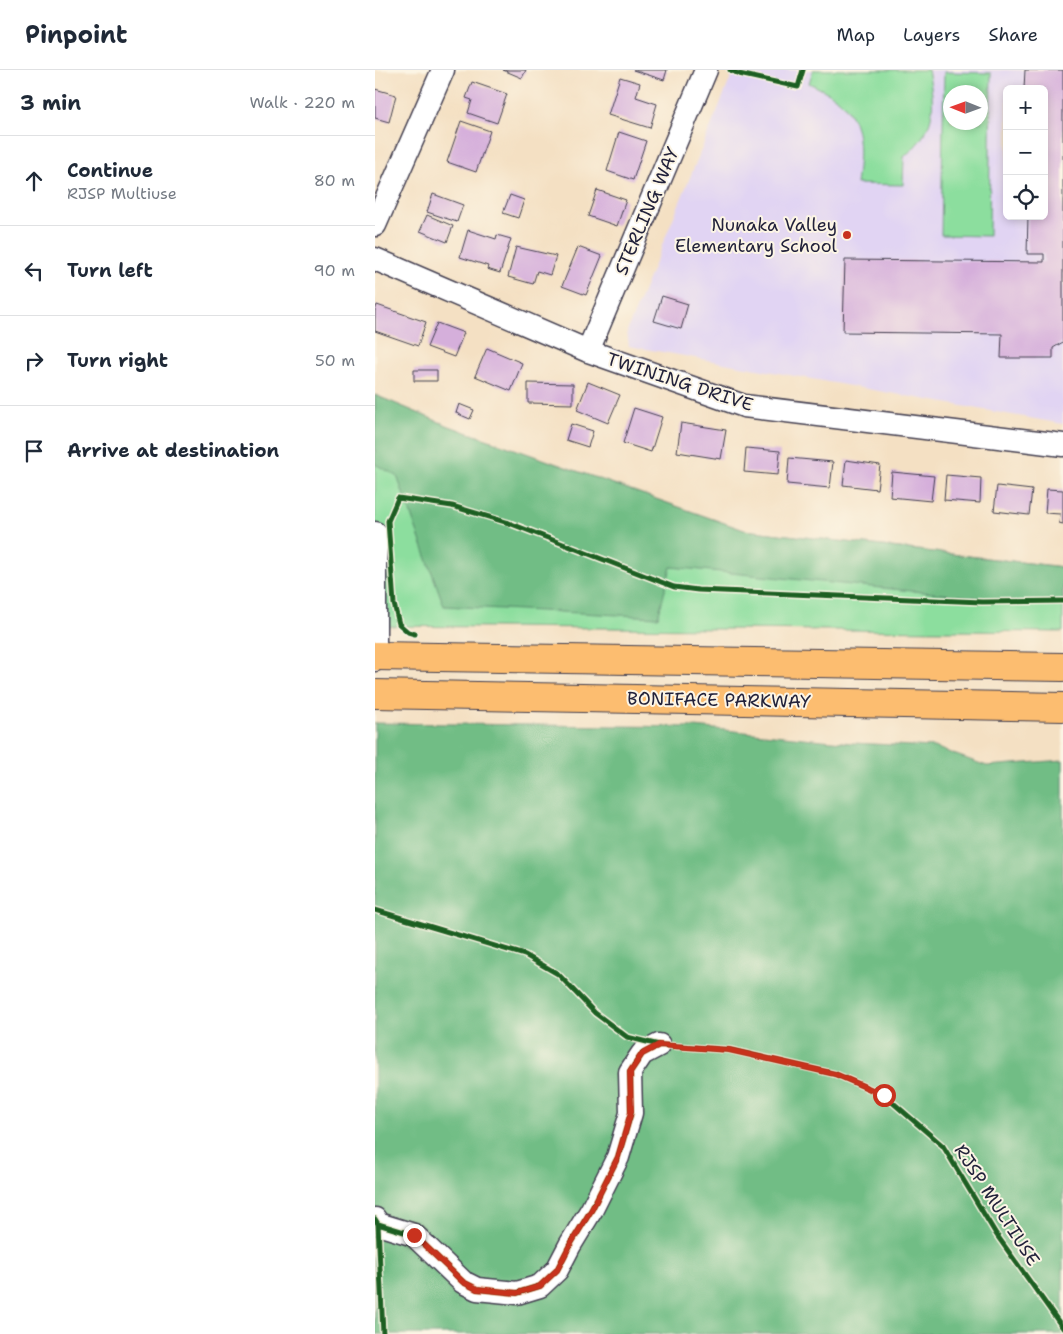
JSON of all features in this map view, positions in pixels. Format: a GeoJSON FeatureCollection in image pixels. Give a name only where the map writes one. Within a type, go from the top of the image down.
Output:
{"type":"FeatureCollection","features":[{"type":"Feature","properties":{"kind":"main road"},"geometry":{"type":"LineString","coordinates":[[375,656],[1063,667]]}},
{"type":"Feature","properties":{"kind":"main road","name":"BONIFACE PARKWAY"},"geometry":{"type":"LineString","coordinates":[[375,694],[1063,707]]}},
{"type":"Feature","properties":{"kind":"street"},"geometry":{"type":"LineString","coordinates":[[375,225],[443,70]]}},
{"type":"Feature","properties":{"kind":"street","name":"STERLING WAY"},"geometry":{"type":"LineString","coordinates":[[587,351],[706,70]]}},
{"type":"Feature","properties":{"kind":"street","name":"TWINING DRIVE"},"geometry":{"type":"LineString","coordinates":[[375,259],[587,351],[745,406],[1063,445]]}},
{"type":"Feature","properties":{"kind":"street"},"geometry":{"type":"LineString","coordinates":[[375,533],[375,660]]}},
{"type":"Feature","properties":{"kind":"street"},"geometry":{"type":"LineString","coordinates":[[375,1219],[378,1224],[414,1235],[463,1282],[477,1289],[517,1293],[540,1286],[557,1270],[592,1209],[618,1157],[631,1112],[630,1072],[642,1054],[659,1045]]}},
{"type":"Feature","properties":{"kind":"shaded area","name":"Nunaka Valley Elementary School"},"geometry":{"type":"Polygon","coordinates":[[[734,70],[1025,70],[1024,85],[1003,85],[1003,220],[1028,220],[1027,253],[1044,254],[1044,262],[845,260],[843,331],[1002,334],[1002,358],[1053,358],[1053,348],[1063,342],[1063,424],[629,346],[627,331],[734,70]]]}},
{"type":"Feature","properties":{"kind":"green space"},"geometry":{"type":"Polygon","coordinates":[[[813,70],[928,70],[932,96],[931,118],[922,137],[904,157],[903,185],[856,184],[859,150],[856,128],[847,108],[839,100],[809,83],[813,70]]]}},
{"type":"Feature","properties":{"kind":"green space"},"geometry":{"type":"Polygon","coordinates":[[[944,72],[991,73],[989,236],[941,235],[943,126],[943,130],[988,130],[988,85],[944,85],[944,72]]]}},
{"type":"Feature","properties":{"kind":"green space"},"geometry":{"type":"Polygon","coordinates":[[[375,395],[449,426],[744,530],[1063,567],[1063,632],[375,626],[375,395]]]}},
{"type":"Feature","properties":{"kind":"green space"},"geometry":{"type":"Polygon","coordinates":[[[375,395],[449,426],[744,530],[1063,567],[1063,606],[671,567],[658,617],[444,606],[397,476],[375,464],[375,395]]]}},
{"type":"Feature","properties":{"kind":"green space"},"geometry":{"type":"Polygon","coordinates":[[[375,723],[695,727],[852,743],[934,747],[987,766],[1063,760],[1063,1334],[375,1334],[375,723]]]}},
{"type":"Feature","properties":{"kind":"building"},"geometry":{"type":"Polygon","coordinates":[[[503,70],[526,70],[522,78],[503,70]]]}},
{"type":"Feature","properties":{"kind":"building"},"geometry":{"type":"Polygon","coordinates":[[[633,70],[667,70],[664,80],[633,70]]]}},
{"type":"Feature","properties":{"kind":"building","name":"Nunaka Valley Elementary School"},"geometry":{"type":"Polygon","coordinates":[[[1025,70],[1063,70],[1063,342],[1053,348],[1053,358],[1001,358],[1002,334],[843,332],[845,260],[1044,262],[1044,254],[1027,254],[1028,220],[1048,220],[1048,85],[1024,85],[1025,70]]]}},
{"type":"Feature","properties":{"kind":"building"},"geometry":{"type":"Polygon","coordinates":[[[620,77],[640,83],[636,97],[657,104],[650,128],[608,115],[620,77]]]}},
{"type":"Feature","properties":{"kind":"building"},"geometry":{"type":"Polygon","coordinates":[[[472,82],[507,94],[497,123],[468,113],[472,100],[466,98],[472,82]]]}},
{"type":"Feature","properties":{"kind":"building"},"geometry":{"type":"Polygon","coordinates":[[[375,89],[396,95],[389,122],[375,118],[375,89]]]}},
{"type":"Feature","properties":{"kind":"building"},"geometry":{"type":"Polygon","coordinates":[[[461,121],[490,131],[476,172],[447,162],[461,121]]]}},
{"type":"Feature","properties":{"kind":"building"},"geometry":{"type":"Polygon","coordinates":[[[619,132],[646,141],[633,180],[607,171],[619,132]]]}},
{"type":"Feature","properties":{"kind":"building"},"geometry":{"type":"Polygon","coordinates":[[[597,190],[626,200],[617,226],[588,216],[597,190]]]}},
{"type":"Feature","properties":{"kind":"building"},"geometry":{"type":"Polygon","coordinates":[[[433,194],[463,205],[457,222],[427,212],[433,194]]]}},
{"type":"Feature","properties":{"kind":"building"},"geometry":{"type":"Polygon","coordinates":[[[510,195],[524,200],[518,218],[503,213],[510,195]]]}},
{"type":"Feature","properties":{"kind":"building"},"geometry":{"type":"Polygon","coordinates":[[[427,215],[453,226],[447,242],[420,231],[427,215]]]}},
{"type":"Feature","properties":{"kind":"building"},"geometry":{"type":"Polygon","coordinates":[[[468,230],[496,239],[497,235],[511,239],[500,273],[487,269],[488,266],[460,257],[468,230]]]}},
{"type":"Feature","properties":{"kind":"building"},"geometry":{"type":"Polygon","coordinates":[[[516,247],[556,256],[550,275],[537,271],[533,284],[508,277],[516,247]]]}},
{"type":"Feature","properties":{"kind":"building"},"geometry":{"type":"Polygon","coordinates":[[[578,247],[602,256],[586,295],[562,286],[578,247]]]}},
{"type":"Feature","properties":{"kind":"building"},"geometry":{"type":"Polygon","coordinates":[[[662,296],[688,304],[681,329],[654,321],[662,296]]]}},
{"type":"Feature","properties":{"kind":"building"},"geometry":{"type":"Polygon","coordinates":[[[377,305],[426,322],[418,346],[375,331],[375,311],[377,305]]]}},
{"type":"Feature","properties":{"kind":"building"},"geometry":{"type":"Polygon","coordinates":[[[437,323],[464,333],[454,357],[427,347],[437,323]]]}},
{"type":"Feature","properties":{"kind":"building"},"geometry":{"type":"Polygon","coordinates":[[[487,348],[522,363],[511,391],[475,376],[487,348]]]}},
{"type":"Feature","properties":{"kind":"building"},"geometry":{"type":"Polygon","coordinates":[[[414,370],[437,370],[437,381],[414,381],[414,370]]]}},
{"type":"Feature","properties":{"kind":"building"},"geometry":{"type":"Polygon","coordinates":[[[588,382],[620,395],[608,423],[577,410],[588,382]]]}},
{"type":"Feature","properties":{"kind":"building"},"geometry":{"type":"Polygon","coordinates":[[[528,383],[573,384],[573,404],[528,403],[528,383]]]}},
{"type":"Feature","properties":{"kind":"building"},"geometry":{"type":"Polygon","coordinates":[[[459,404],[474,410],[470,419],[456,413],[459,404]]]}},
{"type":"Feature","properties":{"kind":"building"},"geometry":{"type":"Polygon","coordinates":[[[634,408],[662,417],[651,452],[623,443],[634,408]]]}},
{"type":"Feature","properties":{"kind":"building"},"geometry":{"type":"Polygon","coordinates":[[[681,423],[726,430],[721,459],[677,452],[681,423]]]}},
{"type":"Feature","properties":{"kind":"building"},"geometry":{"type":"Polygon","coordinates":[[[571,424],[593,431],[588,447],[566,440],[571,424]]]}},
{"type":"Feature","properties":{"kind":"building"},"geometry":{"type":"Polygon","coordinates":[[[746,448],[780,451],[778,475],[744,472],[746,448]]]}},
{"type":"Feature","properties":{"kind":"building"},"geometry":{"type":"Polygon","coordinates":[[[789,458],[833,462],[830,488],[787,484],[789,458]]]}},
{"type":"Feature","properties":{"kind":"building"},"geometry":{"type":"Polygon","coordinates":[[[846,460],[880,465],[877,489],[843,485],[846,460]]]}},
{"type":"Feature","properties":{"kind":"building"},"geometry":{"type":"Polygon","coordinates":[[[892,472],[934,476],[931,501],[890,497],[892,472]]]}},
{"type":"Feature","properties":{"kind":"building"},"geometry":{"type":"Polygon","coordinates":[[[946,475],[981,478],[980,503],[944,500],[946,475]]]}},
{"type":"Feature","properties":{"kind":"building"},"geometry":{"type":"Polygon","coordinates":[[[997,486],[1032,490],[1029,515],[994,511],[997,486]]]}},
{"type":"Feature","properties":{"kind":"building"},"geometry":{"type":"Polygon","coordinates":[[[1047,489],[1063,490],[1063,524],[1059,523],[1060,514],[1045,513],[1047,489]]]}},
{"type":"Feature","properties":{"kind":"cycle path"},"geometry":{"type":"LineString","coordinates":[[730,70],[739,74],[798,87],[803,70]]}},
{"type":"Feature","properties":{"kind":"cycle path"},"geometry":{"type":"LineString","coordinates":[[415,634],[408,632],[399,624],[394,604],[388,521],[398,498],[452,506],[509,523],[674,587],[698,590],[982,602],[1063,601]]}},
{"type":"Feature","properties":{"kind":"cycle path","name":"RJSP MULTIUSE"},"geometry":{"type":"LineString","coordinates":[[375,910],[525,955],[558,974],[595,1013],[627,1037],[659,1045],[730,1050],[835,1074],[884,1095],[943,1146],[996,1234],[1063,1328]]}},
{"type":"Feature","properties":{"kind":"cycle path"},"geometry":{"type":"LineString","coordinates":[[375,1219],[378,1224],[414,1235],[463,1282],[477,1289],[517,1293],[540,1286],[557,1270],[592,1209],[618,1157],[631,1113],[630,1072],[642,1054],[659,1045]]}},
{"type":"Feature","properties":{"kind":"cycle path"},"geometry":{"type":"LineString","coordinates":[[378,1224],[383,1334]]}},
{"type":"Feature","properties":{"kind":"place","name":"Nunaka Valley Elementary School"},"geometry":{"type":"Point","coordinates":[847,235]}},
{"type":"Feature","properties":{"kind":"route"},"geometry":{"type":"LineString","coordinates":[[414,1235],[463,1282],[477,1289],[517,1293],[540,1286],[557,1270],[592,1209],[618,1157],[631,1112],[630,1072],[642,1054],[659,1045],[729,1050],[835,1074],[884,1095]]}}]}
